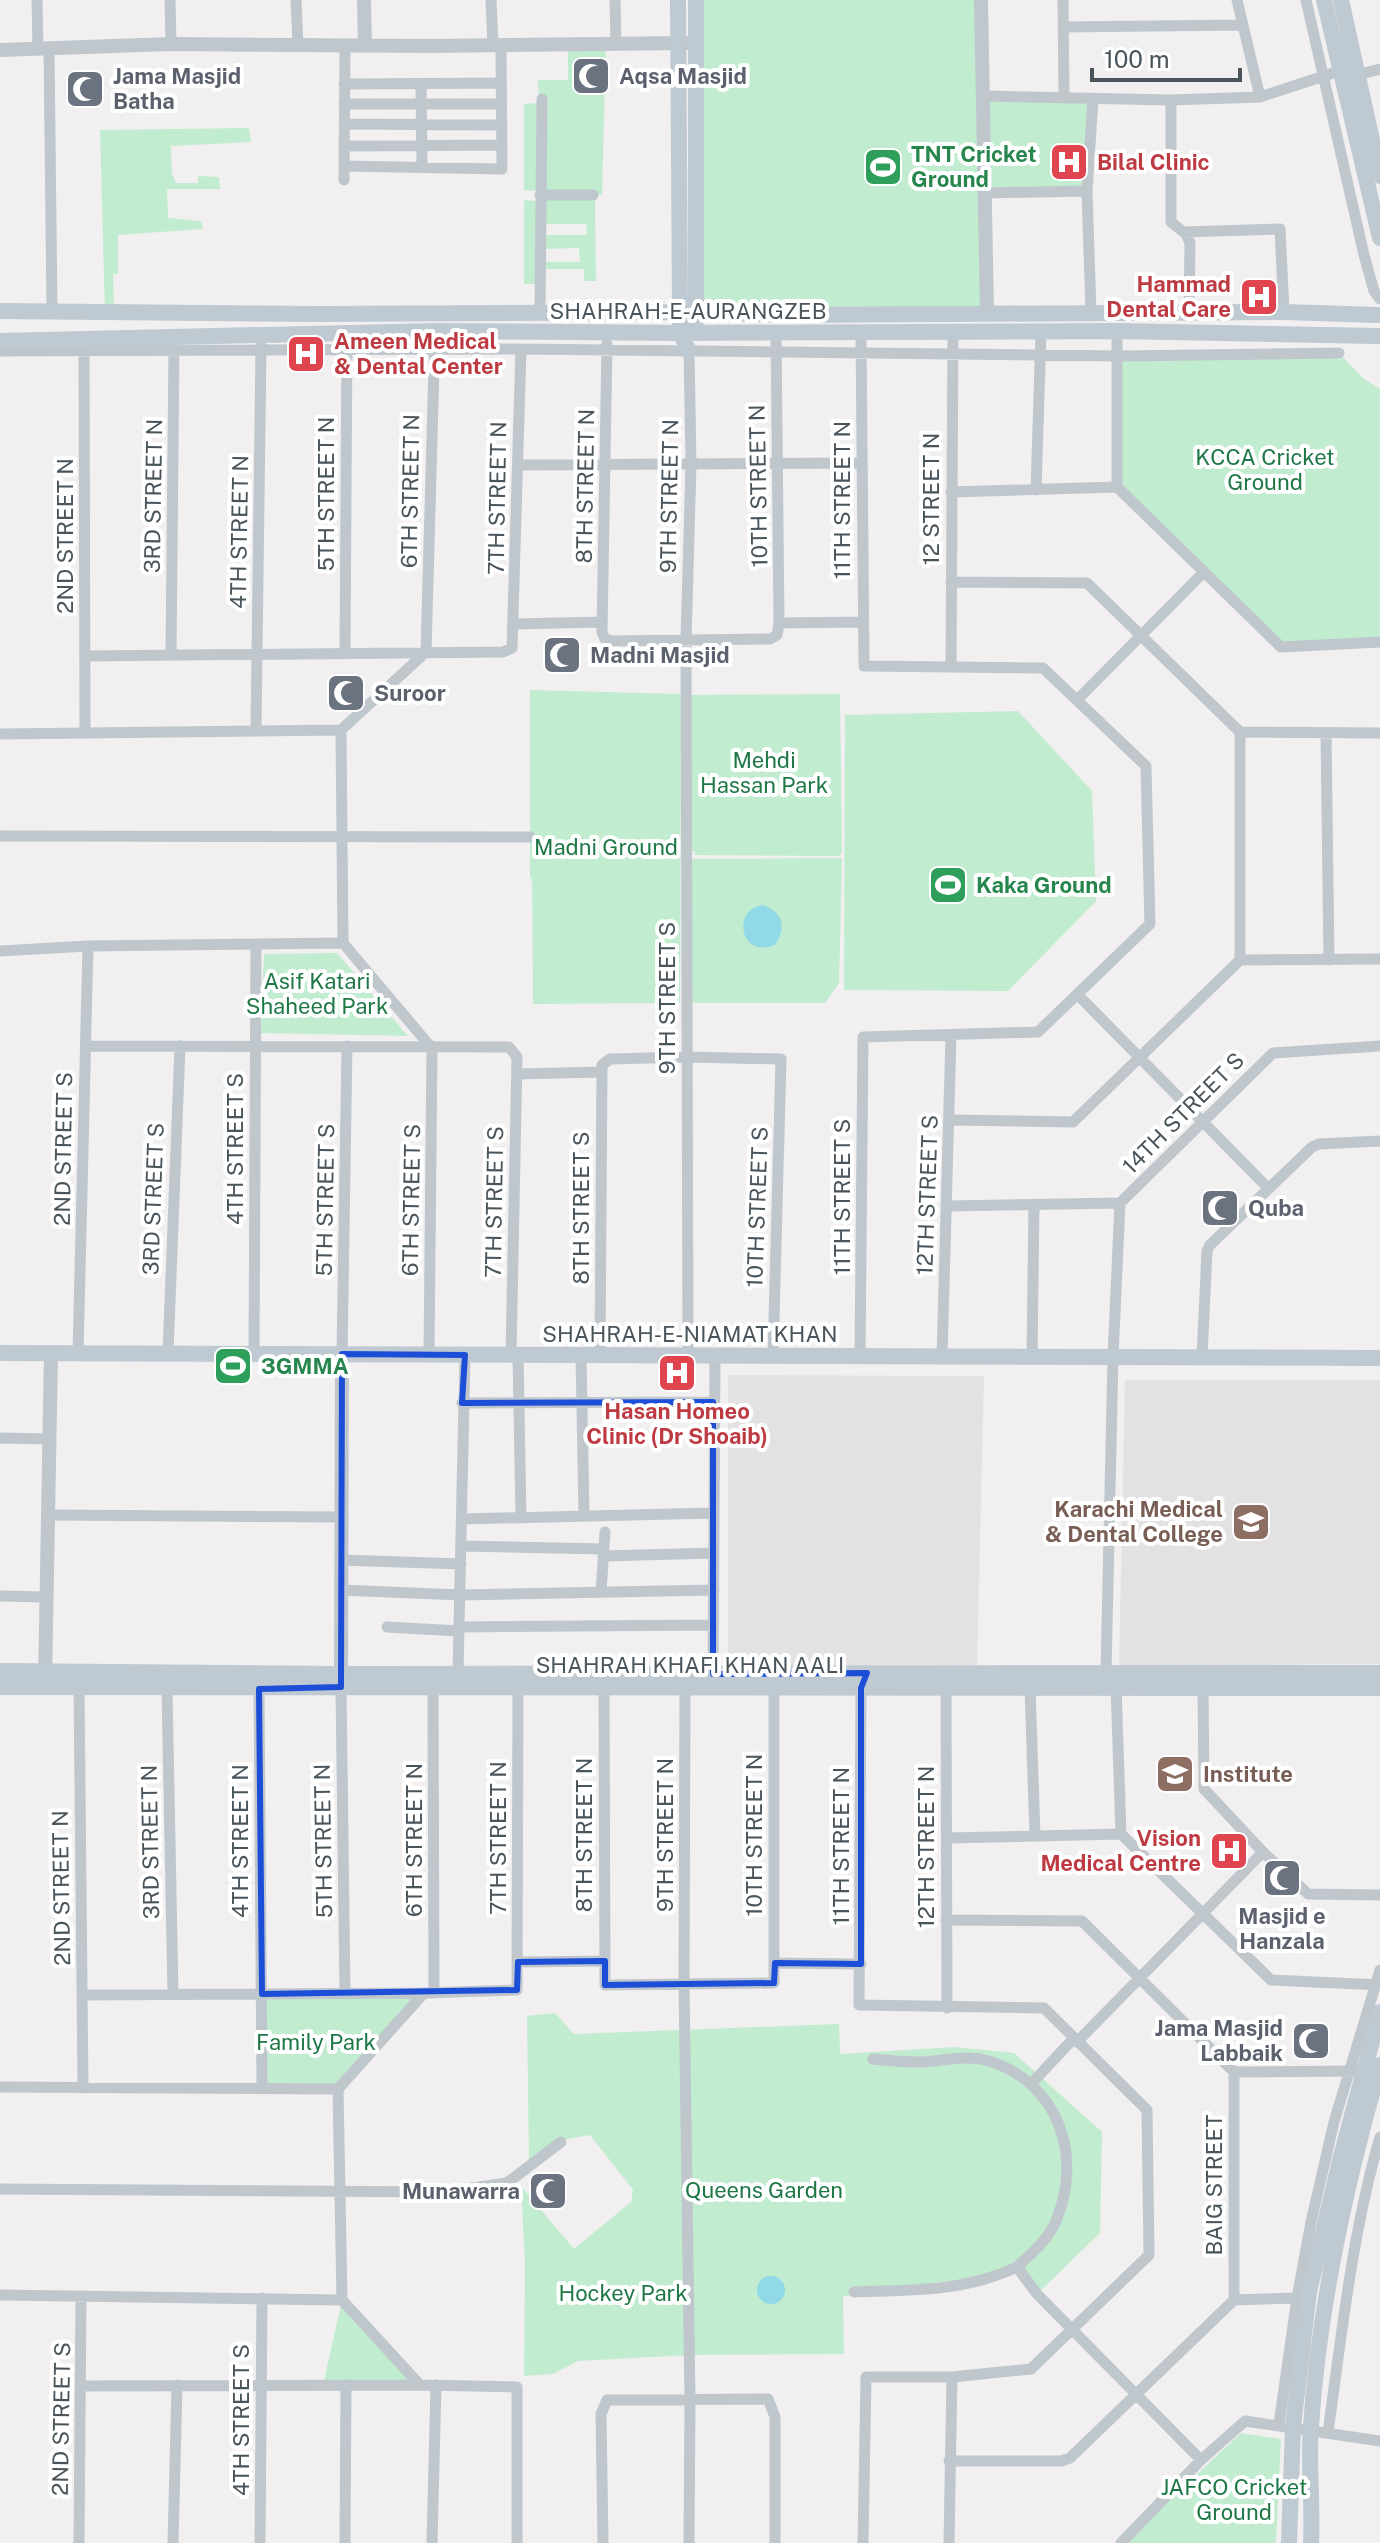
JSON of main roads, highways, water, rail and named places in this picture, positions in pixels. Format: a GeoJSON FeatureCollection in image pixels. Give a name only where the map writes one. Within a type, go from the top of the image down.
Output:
{"type":"FeatureCollection","features":[{"type":"Feature","properties":{"kind":"main road"},"geometry":{"type":"LineString","coordinates":[[678,0],[688,312]]}},
{"type":"Feature","properties":{"kind":"main road"},"geometry":{"type":"LineString","coordinates":[[689,351],[696,0]]}},
{"type":"Feature","properties":{"kind":"main road"},"geometry":{"type":"LineString","coordinates":[[1324,0],[1380,176]]}},
{"type":"Feature","properties":{"kind":"main road"},"geometry":{"type":"LineString","coordinates":[[1341,0],[1349,73],[1380,238]]}},
{"type":"Feature","properties":{"kind":"main road"},"geometry":{"type":"LineString","coordinates":[[1378,340],[1379,308]]}},
{"type":"Feature","properties":{"kind":"main road","name":"SHAHRAH-E-AURANGZEB"},"geometry":{"type":"LineString","coordinates":[[0,311],[318,314],[688,312],[791,315],[1284,312],[1379,308]]}},
{"type":"Feature","properties":{"kind":"main road","name":"SHAHRAH-E-AURANGZEB"},"geometry":{"type":"LineString","coordinates":[[0,341],[84,344],[347,343],[435,331],[607,342],[688,333],[776,342],[861,333],[1117,331],[1378,340]]}},
{"type":"Feature","properties":{"kind":"main road","name":"SHAHRAH-E-NIAMAT KHAN"},"geometry":{"type":"LineString","coordinates":[[0,1353],[1380,1358]]}},
{"type":"Feature","properties":{"kind":"main road","name":"SHAHRAH KHAFI KHAN AALI"},"geometry":{"type":"LineString","coordinates":[[0,1671],[79,1687],[167,1689],[259,1689],[458,1673],[946,1686],[1030,1682]]}},
{"type":"Feature","properties":{"kind":"main road","name":"SHAHRAH KHAFI KHAN AALI"},"geometry":{"type":"LineString","coordinates":[[0,1687],[45,1680],[685,1687],[708,1678],[774,1687],[1380,1673]]}},
{"type":"Feature","properties":{"kind":"main road","name":"SHAHRAH KHAFI KHAN AALI"},"geometry":{"type":"LineString","coordinates":[[1111,1680],[1203,1686],[1380,1688]]}},
{"type":"Feature","properties":{"kind":"main road"},"geometry":{"type":"LineString","coordinates":[[1311,2543],[1311,2429],[1323,2313],[1380,2012]]}},
{"type":"Feature","properties":{"kind":"main road"},"geometry":{"type":"LineString","coordinates":[[1289,2543],[1286,2425],[1309,2292],[1370,2072]]}},
{"type":"Feature","properties":{"kind":"water"},"geometry":{"type":"Polygon","coordinates":[[[763,905],[779,916],[782,926],[775,945],[764,947],[750,942],[743,930],[746,915],[763,905]]]}},
{"type":"Feature","properties":{"kind":"water"},"geometry":{"type":"Polygon","coordinates":[[[771,2276],[781,2280],[785,2290],[781,2300],[771,2304],[761,2300],[757,2290],[761,2280],[771,2276]]]}},
{"type":"Feature","properties":{"kind":"place","name":"Aqsa Masjid"},"geometry":{"type":"Point","coordinates":[591,76]}},
{"type":"Feature","properties":{"kind":"place","name":"Jama Masjid Batha"},"geometry":{"type":"Point","coordinates":[85,89]}},
{"type":"Feature","properties":{"kind":"place","name":"Bilal Clinic"},"geometry":{"type":"Point","coordinates":[1069,162]}},
{"type":"Feature","properties":{"kind":"place","name":"TNT Cricket Ground"},"geometry":{"type":"Point","coordinates":[883,167]}},
{"type":"Feature","properties":{"kind":"place","name":"Hammad Dental Care"},"geometry":{"type":"Point","coordinates":[1259,297]}},
{"type":"Feature","properties":{"kind":"place","name":"Ameen Medical & Dental Center"},"geometry":{"type":"Point","coordinates":[306,354]}},
{"type":"Feature","properties":{"kind":"place","name":"Madni Masjid"},"geometry":{"type":"Point","coordinates":[562,655]}},
{"type":"Feature","properties":{"kind":"place","name":"Suroor"},"geometry":{"type":"Point","coordinates":[346,693]}},
{"type":"Feature","properties":{"kind":"place","name":"Kaka Ground"},"geometry":{"type":"Point","coordinates":[948,885]}},
{"type":"Feature","properties":{"kind":"place","name":"Quba"},"geometry":{"type":"Point","coordinates":[1220,1208]}},
{"type":"Feature","properties":{"kind":"place","name":"3GMMA"},"geometry":{"type":"Point","coordinates":[233,1366]}},
{"type":"Feature","properties":{"kind":"place","name":"Hasan Homeo Clinic (Dr Shoaib)"},"geometry":{"type":"Point","coordinates":[677,1373]}},
{"type":"Feature","properties":{"kind":"place","name":"Karachi Medical & Dental College"},"geometry":{"type":"Point","coordinates":[1251,1522]}},
{"type":"Feature","properties":{"kind":"place","name":"Institute"},"geometry":{"type":"Point","coordinates":[1175,1774]}},
{"type":"Feature","properties":{"kind":"place","name":"Vision Medical Centre"},"geometry":{"type":"Point","coordinates":[1229,1851]}},
{"type":"Feature","properties":{"kind":"place","name":"Masjid e Hanzala"},"geometry":{"type":"Point","coordinates":[1282,1878]}},
{"type":"Feature","properties":{"kind":"place","name":"Jama Masjid Labbaik"},"geometry":{"type":"Point","coordinates":[1311,2041]}},
{"type":"Feature","properties":{"kind":"place","name":"Munawarra"},"geometry":{"type":"Point","coordinates":[548,2191]}},
{"type":"Feature","properties":{"kind":"park label","name":"KCCA Cricket Ground"},"geometry":{"type":"Point","coordinates":[1265,470]}},
{"type":"Feature","properties":{"kind":"park label","name":"Mehdi Hassan Park"},"geometry":{"type":"Point","coordinates":[764,772]}},
{"type":"Feature","properties":{"kind":"park label","name":"Madni Ground"},"geometry":{"type":"Point","coordinates":[606,847]}},
{"type":"Feature","properties":{"kind":"park label","name":"Asif Katari Shaheed Park"},"geometry":{"type":"Point","coordinates":[317,994]}},
{"type":"Feature","properties":{"kind":"park label","name":"Family Park"},"geometry":{"type":"Point","coordinates":[316,2042]}},
{"type":"Feature","properties":{"kind":"park label","name":"Queens Garden"},"geometry":{"type":"Point","coordinates":[764,2190]}},
{"type":"Feature","properties":{"kind":"park label","name":"Hockey Park"},"geometry":{"type":"Point","coordinates":[623,2293]}},
{"type":"Feature","properties":{"kind":"park label","name":"JAFCO Cricket Ground"},"geometry":{"type":"Point","coordinates":[1234,2500]}}]}
